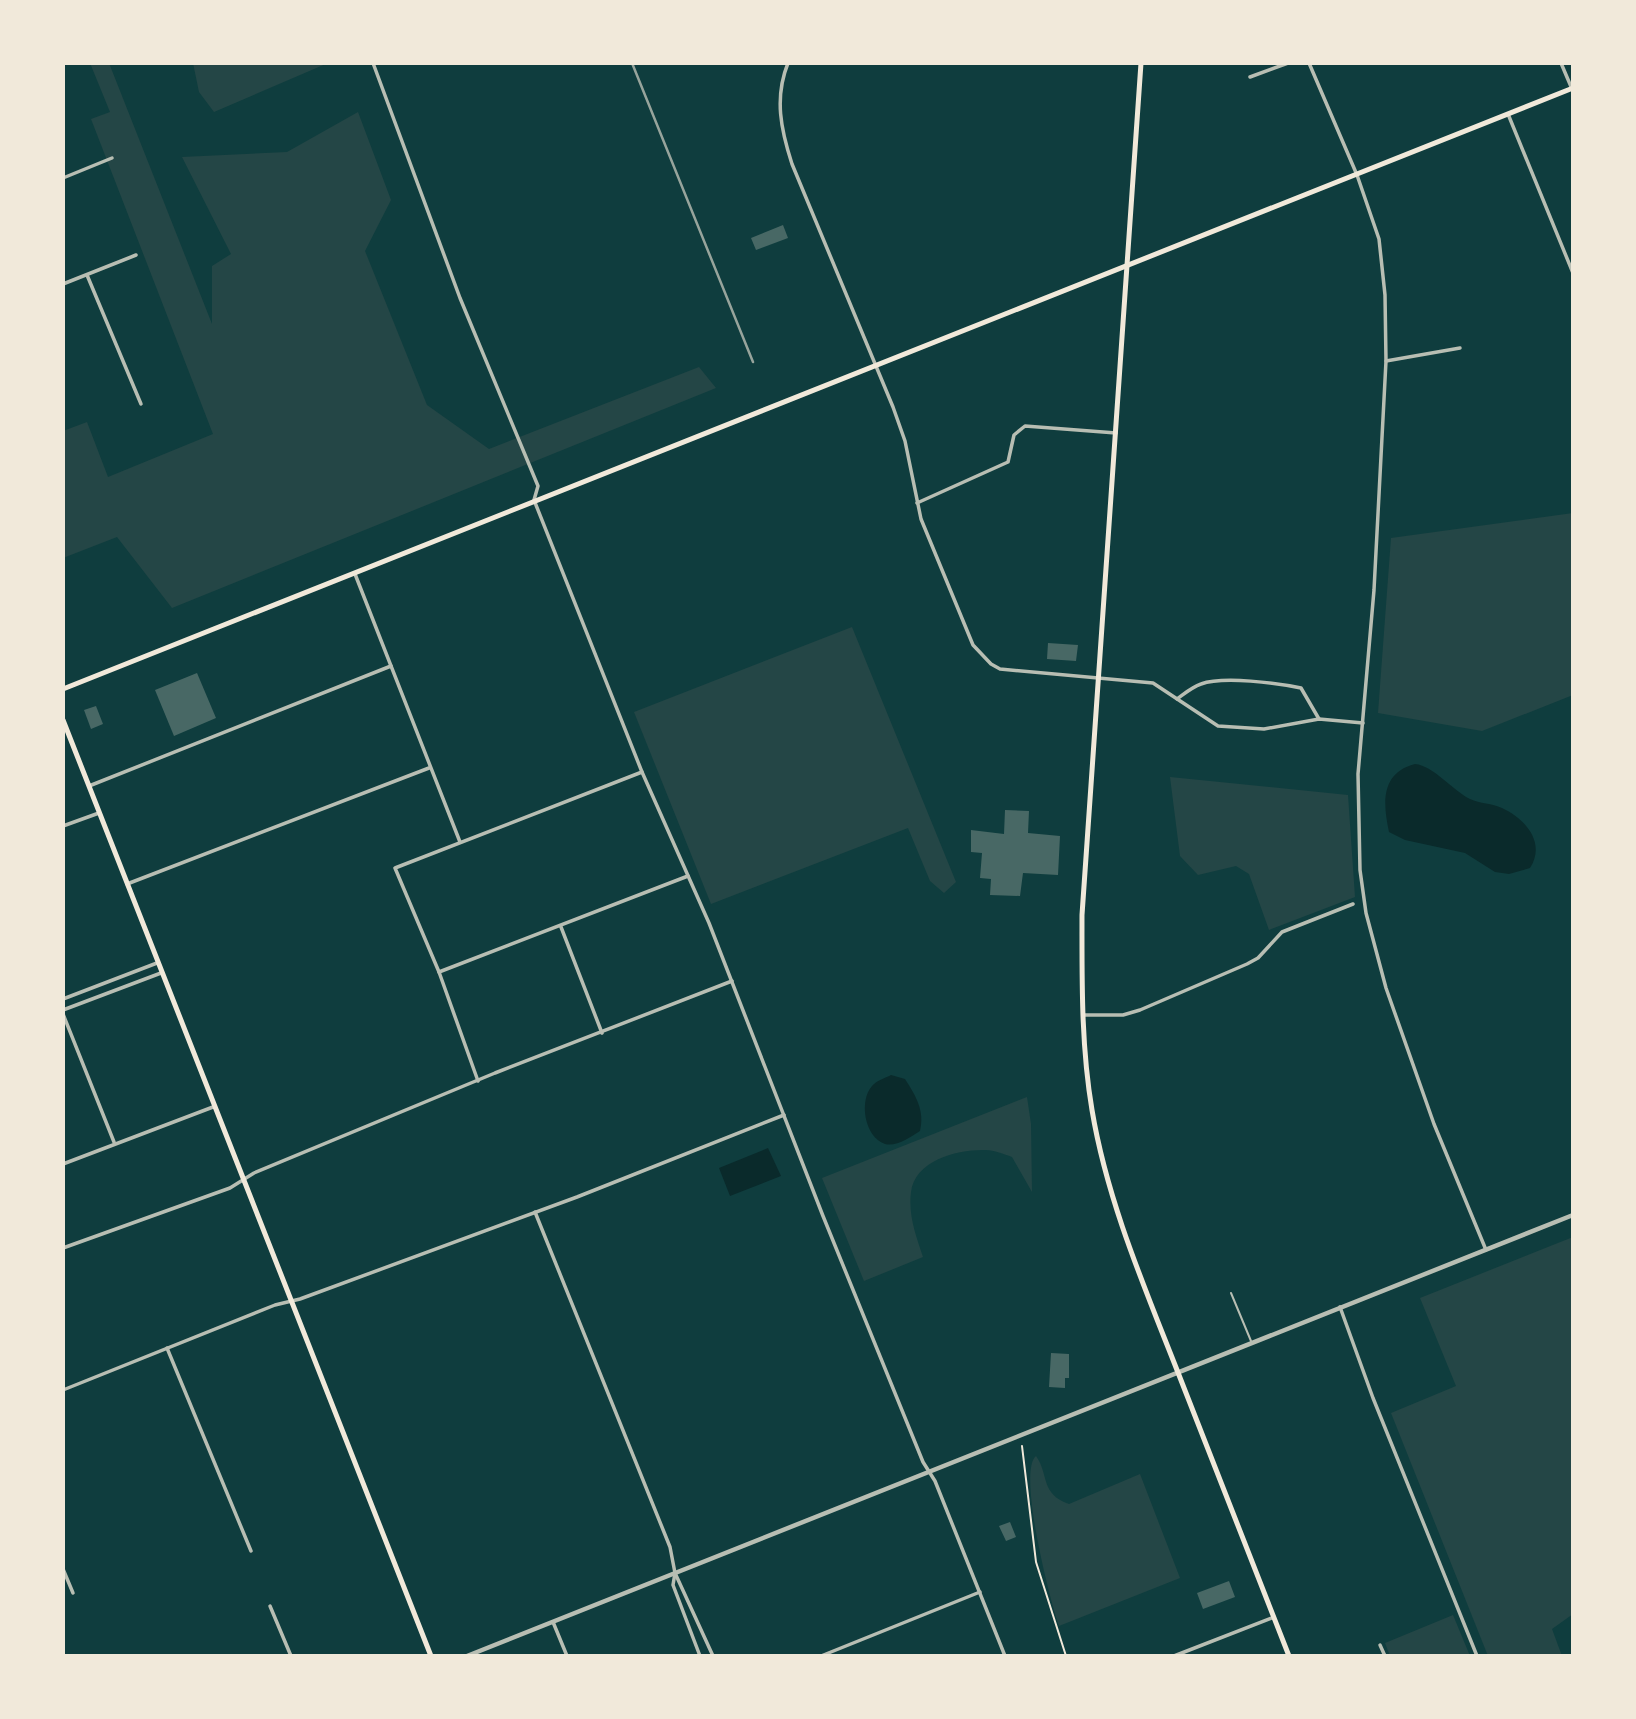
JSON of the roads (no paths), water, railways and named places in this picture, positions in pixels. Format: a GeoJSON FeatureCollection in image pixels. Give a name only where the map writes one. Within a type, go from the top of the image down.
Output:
{"type":"FeatureCollection","features":[{"type":"Feature","properties":{"kind":"main road"},"geometry":{"type":"LineString","coordinates":[[1141,63],[1126,266],[1118,433],[1082,915],[1082,1015],[1091,1109],[1106,1174],[1142,1281],[1289,1656]]}},
{"type":"Feature","properties":{"kind":"main road"},"geometry":{"type":"LineString","coordinates":[[63,690],[534,500],[1572,89]]}},
{"type":"Feature","properties":{"kind":"main road"},"geometry":{"type":"LineString","coordinates":[[63,720],[241,1180],[431,1656]]}},
{"type":"Feature","properties":{"kind":"street"},"geometry":{"type":"LineString","coordinates":[[373,63],[460,298],[538,486],[534,500],[642,772],[732,981],[783,1115],[1005,1656]]}},
{"type":"Feature","properties":{"kind":"street"},"geometry":{"type":"LineString","coordinates":[[788,63],[780,94],[781,127],[807,204],[876,365],[905,441],[917,503],[929,539],[978,652],[1000,669],[1153,683],[1218,726],[1242,730],[1319,719],[1363,723]]}},
{"type":"Feature","properties":{"kind":"street"},"geometry":{"type":"LineString","coordinates":[[1250,77],[1288,63]]}},
{"type":"Feature","properties":{"kind":"street"},"geometry":{"type":"LineString","coordinates":[[1309,63],[1357,174],[1379,239],[1382,258],[1385,361],[1357,819],[1366,913],[1386,988],[1422,1090],[1486,1250]]}},
{"type":"Feature","properties":{"kind":"street"},"geometry":{"type":"LineString","coordinates":[[1561,63],[1572,89]]}},
{"type":"Feature","properties":{"kind":"street"},"geometry":{"type":"LineString","coordinates":[[1508,114],[1573,273]]}},
{"type":"Feature","properties":{"kind":"street"},"geometry":{"type":"LineString","coordinates":[[63,178],[112,158]]}},
{"type":"Feature","properties":{"kind":"street"},"geometry":{"type":"LineString","coordinates":[[63,284],[136,255]]}},
{"type":"Feature","properties":{"kind":"street"},"geometry":{"type":"LineString","coordinates":[[87,275],[141,404]]}},
{"type":"Feature","properties":{"kind":"street"},"geometry":{"type":"LineString","coordinates":[[1385,361],[1460,348]]}},
{"type":"Feature","properties":{"kind":"street"},"geometry":{"type":"LineString","coordinates":[[917,503],[1008,462],[1014,435],[1025,426],[1118,433]]}},
{"type":"Feature","properties":{"kind":"street"},"geometry":{"type":"LineString","coordinates":[[354,572],[460,842]]}},
{"type":"Feature","properties":{"kind":"street"},"geometry":{"type":"LineString","coordinates":[[89,786],[391,666]]}},
{"type":"Feature","properties":{"kind":"street"},"geometry":{"type":"LineString","coordinates":[[1177,699],[1199,684],[1216,681],[1284,684],[1301,688],[1319,719]]}},
{"type":"Feature","properties":{"kind":"street"},"geometry":{"type":"LineString","coordinates":[[127,885],[429,768]]}},
{"type":"Feature","properties":{"kind":"street"},"geometry":{"type":"LineString","coordinates":[[478,1081],[439,972],[395,869],[642,772]]}},
{"type":"Feature","properties":{"kind":"street"},"geometry":{"type":"LineString","coordinates":[[63,826],[99,813]]}},
{"type":"Feature","properties":{"kind":"street"},"geometry":{"type":"LineString","coordinates":[[439,972],[688,876]]}},
{"type":"Feature","properties":{"kind":"street"},"geometry":{"type":"LineString","coordinates":[[1082,1015],[1123,1015],[1140,1010],[1258,958],[1282,932],[1353,904]]}},
{"type":"Feature","properties":{"kind":"street"},"geometry":{"type":"LineString","coordinates":[[561,926],[602,1032]]}},
{"type":"Feature","properties":{"kind":"street"},"geometry":{"type":"LineString","coordinates":[[63,999],[157,963]]}},
{"type":"Feature","properties":{"kind":"street"},"geometry":{"type":"LineString","coordinates":[[114,1142],[63,1012],[161,973]]}},
{"type":"Feature","properties":{"kind":"street"},"geometry":{"type":"LineString","coordinates":[[63,1248],[230,1188],[241,1180],[478,1081],[732,981]]}},
{"type":"Feature","properties":{"kind":"street"},"geometry":{"type":"LineString","coordinates":[[63,1164],[114,1142],[213,1107]]}},
{"type":"Feature","properties":{"kind":"street"},"geometry":{"type":"LineString","coordinates":[[63,1390],[275,1305],[290,1303],[535,1212],[783,1115]]}},
{"type":"Feature","properties":{"kind":"street"},"geometry":{"type":"LineString","coordinates":[[535,1212],[670,1547],[675,1573],[713,1656]]}},
{"type":"Feature","properties":{"kind":"street"},"geometry":{"type":"LineString","coordinates":[[467,1656],[1573,1215]]}},
{"type":"Feature","properties":{"kind":"street"},"geometry":{"type":"LineString","coordinates":[[1340,1307],[1373,1398],[1477,1656]]}},
{"type":"Feature","properties":{"kind":"street"},"geometry":{"type":"LineString","coordinates":[[167,1348],[251,1551]]}},
{"type":"Feature","properties":{"kind":"street"},"geometry":{"type":"LineString","coordinates":[[63,1569],[73,1593]]}},
{"type":"Feature","properties":{"kind":"street"},"geometry":{"type":"LineString","coordinates":[[675,1573],[673,1585],[700,1656]]}},
{"type":"Feature","properties":{"kind":"street"},"geometry":{"type":"LineString","coordinates":[[821,1656],[979,1592]]}},
{"type":"Feature","properties":{"kind":"street"},"geometry":{"type":"LineString","coordinates":[[270,1606],[290,1656]]}},
{"type":"Feature","properties":{"kind":"street"},"geometry":{"type":"LineString","coordinates":[[1174,1656],[1274,1617]]}},
{"type":"Feature","properties":{"kind":"street"},"geometry":{"type":"LineString","coordinates":[[552,1621],[566,1656]]}},
{"type":"Feature","properties":{"kind":"street"},"geometry":{"type":"LineString","coordinates":[[1380,1645],[1385,1656]]}},
{"type":"Feature","properties":{"kind":"lane"},"geometry":{"type":"LineString","coordinates":[[1231,1293],[1251,1342]]}},
{"type":"Feature","properties":{"kind":"railway"},"geometry":{"type":"LineString","coordinates":[[632,63],[753,362]]}}]}
